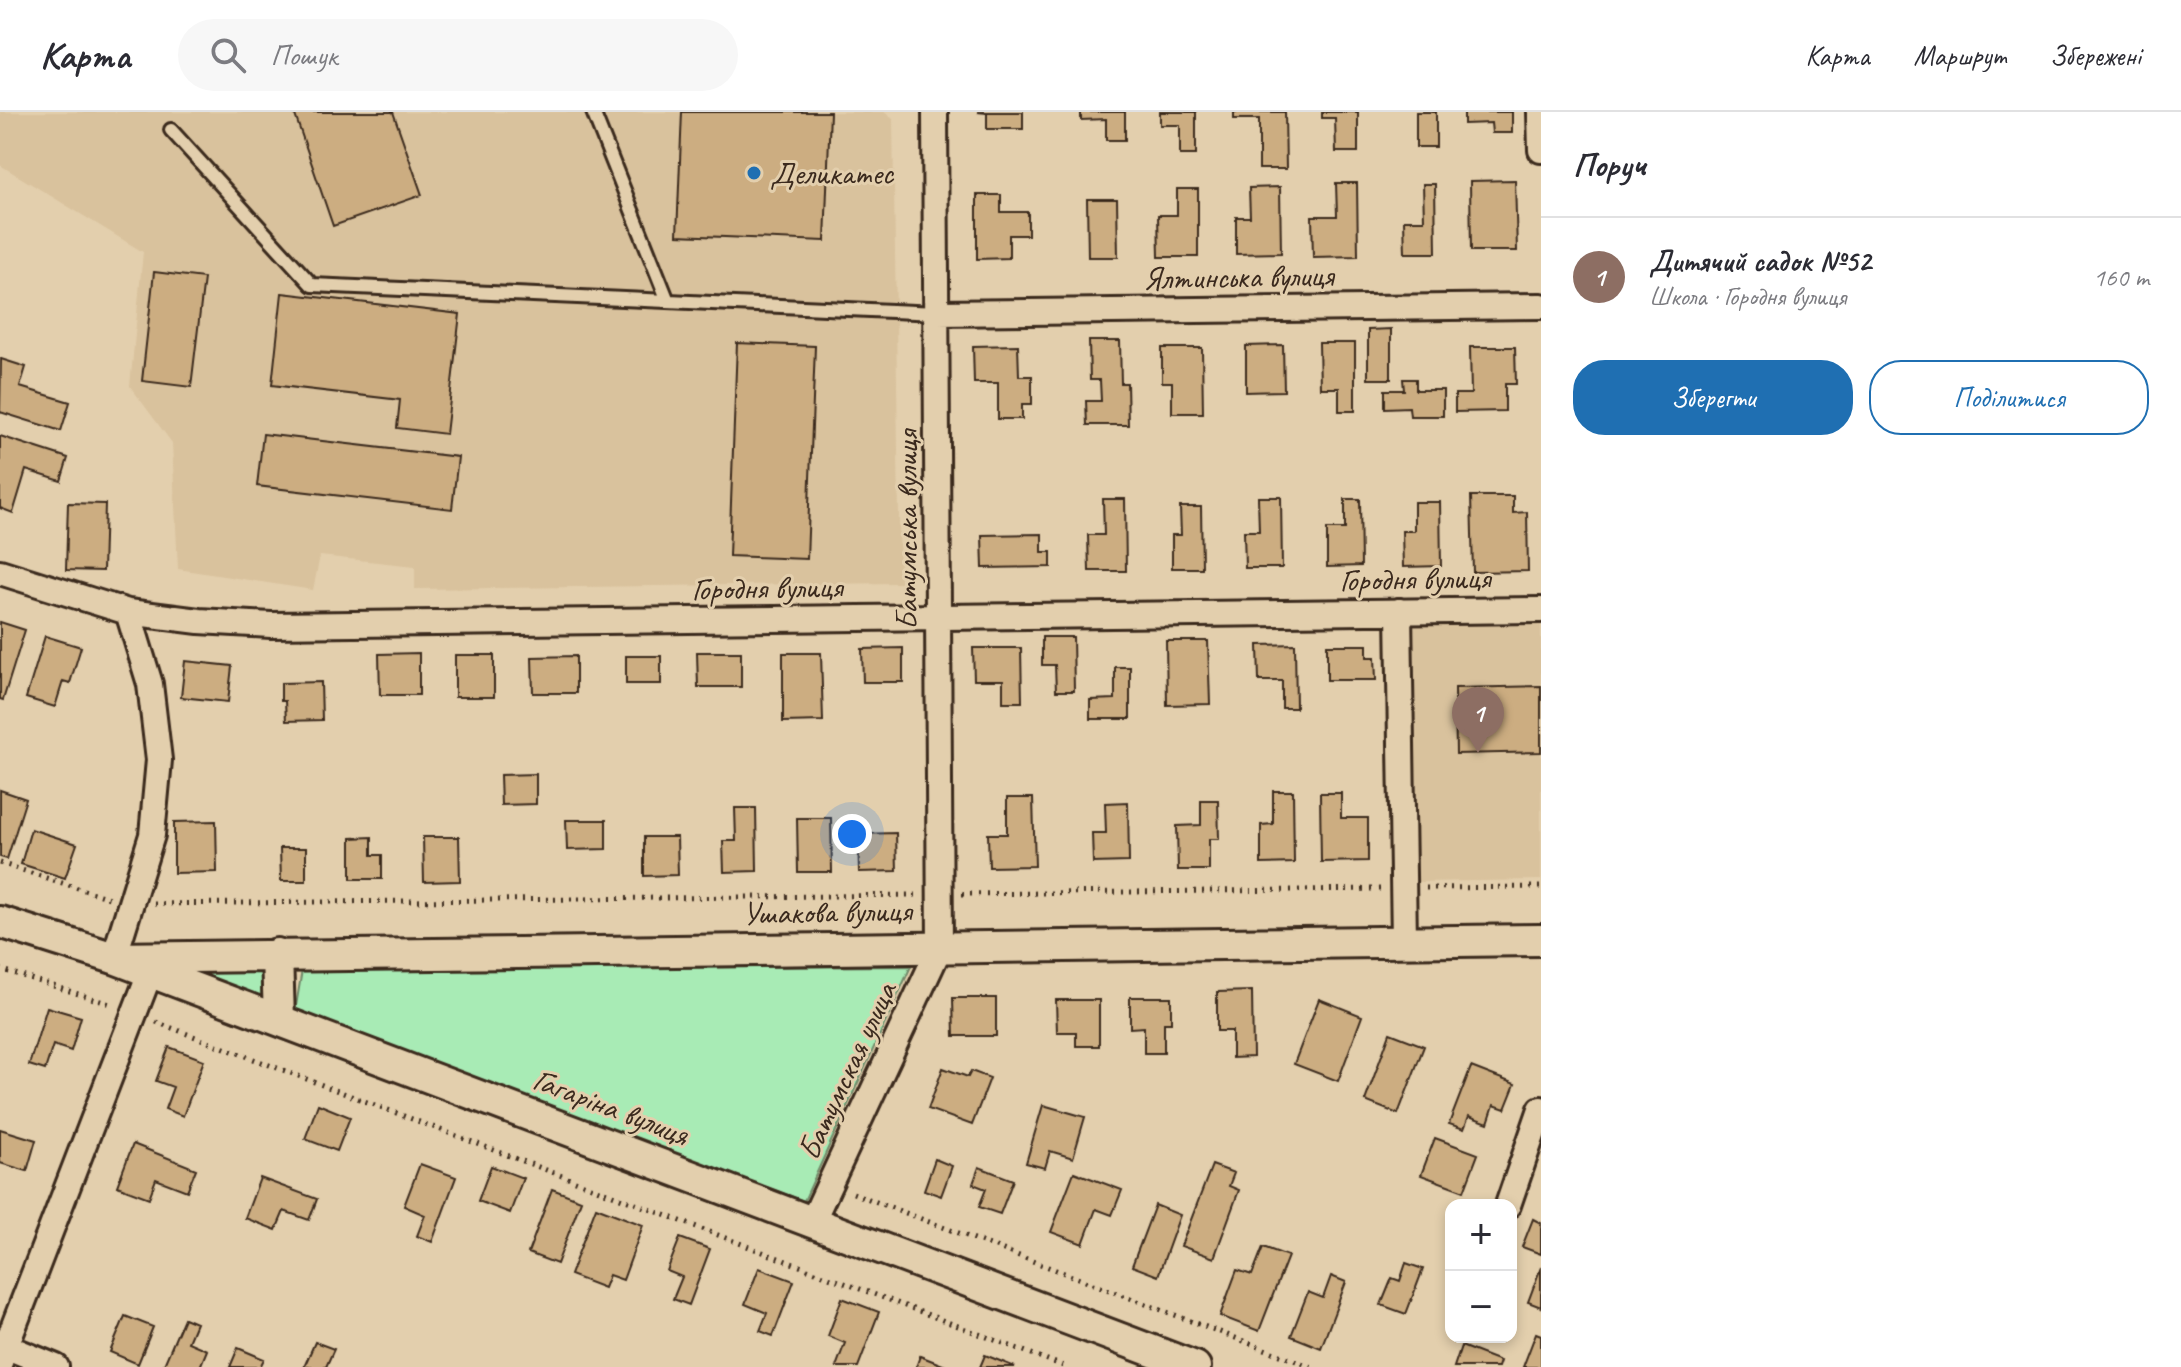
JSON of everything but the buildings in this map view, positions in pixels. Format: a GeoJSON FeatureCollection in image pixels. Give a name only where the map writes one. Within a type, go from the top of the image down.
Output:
{"type":"FeatureCollection","features":[{"type":"Feature","properties":{"kind":"street","name":"Батумська вулиця"},"geometry":{"type":"LineString","coordinates":[[935,112],[940,947]]}},
{"type":"Feature","properties":{"kind":"street"},"geometry":{"type":"LineString","coordinates":[[1540,112],[1541,150]]}},
{"type":"Feature","properties":{"kind":"street","name":"Ялтинська вулиця"},"geometry":{"type":"LineString","coordinates":[[937,313],[1541,306]]}},
{"type":"Feature","properties":{"kind":"street","name":"Городня вулиця"},"geometry":{"type":"LineString","coordinates":[[0,572],[128,612],[199,621],[271,625],[1541,610]]}},
{"type":"Feature","properties":{"kind":"street"},"geometry":{"type":"LineString","coordinates":[[1399,611],[1404,941]]}},
{"type":"Feature","properties":{"kind":"street"},"geometry":{"type":"LineString","coordinates":[[114,958],[152,835],[159,760],[150,684],[128,612]]}},
{"type":"Feature","properties":{"kind":"street","name":"Гагаріна вулиця"},"geometry":{"type":"LineString","coordinates":[[0,922],[114,958],[153,964],[279,1020],[1195,1367]]}},
{"type":"Feature","properties":{"kind":"street","name":"Ушакова вулиця"},"geometry":{"type":"LineString","coordinates":[[153,964],[277,954],[1541,940]]}},
{"type":"Feature","properties":{"kind":"street","name":"Батумская улица"},"geometry":{"type":"LineString","coordinates":[[812,1222],[940,947]]}},
{"type":"Feature","properties":{"kind":"street"},"geometry":{"type":"LineString","coordinates":[[277,954],[279,1020]]}},
{"type":"Feature","properties":{"kind":"street"},"geometry":{"type":"LineString","coordinates":[[56,1367],[2,1351],[153,964]]}},
{"type":"Feature","properties":{"kind":"street"},"geometry":{"type":"LineString","coordinates":[[1510,1199],[1541,1109]]}},
{"type":"Feature","properties":{"kind":"lane"},"geometry":{"type":"LineString","coordinates":[[593,112],[668,301]]}},
{"type":"Feature","properties":{"kind":"lane"},"geometry":{"type":"LineString","coordinates":[[171,130],[312,285],[937,313]]}},
{"type":"Feature","properties":{"kind":"path"},"geometry":{"type":"LineString","coordinates":[[0,863],[131,905],[1541,887]]}},
{"type":"Feature","properties":{"kind":"path"},"geometry":{"type":"LineString","coordinates":[[0,969],[134,1013],[1066,1367]]}},
{"type":"Feature","properties":{"kind":"path"},"geometry":{"type":"LineString","coordinates":[[830,1184],[1312,1367]]}},
{"type":"Feature","properties":{"kind":"shaded area"},"geometry":{"type":"Polygon","coordinates":[[[0,112],[884,112],[893,119],[900,583],[415,589],[415,566],[320,556],[313,590],[178,569],[172,443],[130,386],[143,252],[0,165],[0,112]]]}},
{"type":"Feature","properties":{"kind":"shaded area"},"geometry":{"type":"Polygon","coordinates":[[[1541,624],[1541,880],[1417,882],[1414,625],[1541,624]]]}},
{"type":"Feature","properties":{"kind":"green space"},"geometry":{"type":"Polygon","coordinates":[[[911,966],[804,1201],[295,1012],[302,970],[911,966]]]}},
{"type":"Feature","properties":{"kind":"green space"},"geometry":{"type":"Polygon","coordinates":[[[273,970],[268,1002],[185,971],[273,970]]]}},
{"type":"Feature","properties":{"kind":"place","name":"Деликатес"},"geometry":{"type":"Point","coordinates":[754,173]}},
{"type":"Feature","properties":{"kind":"place","name":"Дитячий садок №52"},"geometry":{"type":"Point","coordinates":[1478,753]}}]}
